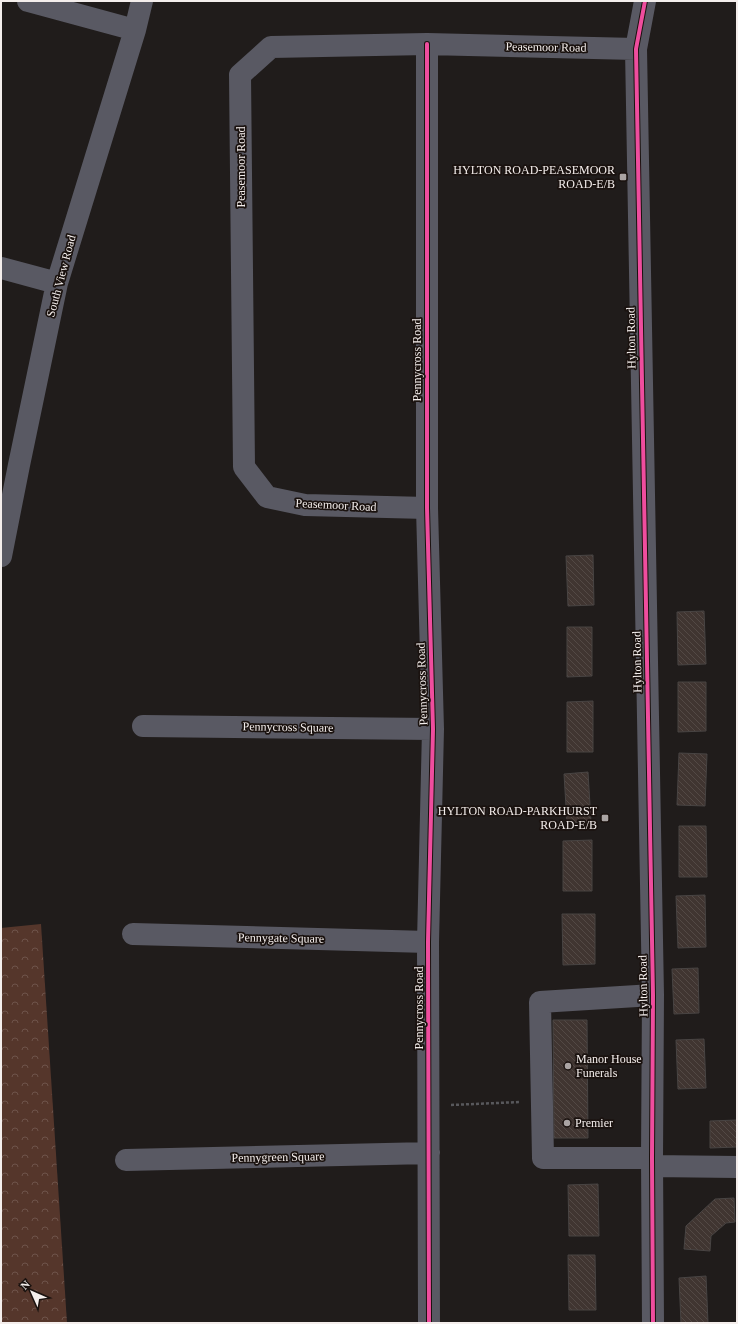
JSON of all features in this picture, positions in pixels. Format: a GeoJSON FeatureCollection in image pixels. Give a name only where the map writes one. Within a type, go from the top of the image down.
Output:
{"type":"FeatureCollection","features":[{"type":"Feature","properties":{"kind":"street"},"geometry":{"type":"LineString","coordinates":[[28,1],[136,30]]}},
{"type":"Feature","properties":{"kind":"street","name":"South View Road"},"geometry":{"type":"LineString","coordinates":[[1,556],[57,283],[136,30],[142,1]]}},
{"type":"Feature","properties":{"kind":"street","name":"Hylton Road"},"geometry":{"type":"LineString","coordinates":[[645,1],[636,49],[653,995],[653,1323]]}},
{"type":"Feature","properties":{"kind":"street","name":"Peasemoor Road"},"geometry":{"type":"LineString","coordinates":[[427,508],[305,505],[268,496],[244,467],[240,75],[271,47],[427,44],[636,49]]}},
{"type":"Feature","properties":{"kind":"street","name":"Pennycross Road"},"geometry":{"type":"LineString","coordinates":[[427,44],[427,508],[433,729],[428,942],[430,1106],[429,1323]]}},
{"type":"Feature","properties":{"kind":"street"},"geometry":{"type":"LineString","coordinates":[[1,268],[57,283]]}},
{"type":"Feature","properties":{"kind":"street","name":"Pennycross Square"},"geometry":{"type":"LineString","coordinates":[[143,726],[433,729]]}},
{"type":"Feature","properties":{"kind":"street","name":"Pennygate Square"},"geometry":{"type":"LineString","coordinates":[[133,934],[428,942]]}},
{"type":"Feature","properties":{"kind":"street"},"geometry":{"type":"LineString","coordinates":[[653,995],[540,1002],[543,1158],[737,1167]]}},
{"type":"Feature","properties":{"kind":"street","name":"Pennygreen Square"},"geometry":{"type":"LineString","coordinates":[[126,1160],[429,1153]]}},
{"type":"Feature","properties":{"kind":"path"},"geometry":{"type":"LineString","coordinates":[[430,1106],[542,1101]]}},
{"type":"Feature","properties":{"kind":"green space"},"geometry":{"type":"Polygon","coordinates":[[[41,924],[67,1323],[1,1323],[1,928],[41,924]]]}},
{"type":"Feature","properties":{"kind":"building"},"geometry":{"type":"Polygon","coordinates":[[[593,555],[594,605],[568,606],[566,556],[593,555]]]}},
{"type":"Feature","properties":{"kind":"building"},"geometry":{"type":"Polygon","coordinates":[[[704,611],[706,664],[678,665],[677,612],[704,611]]]}},
{"type":"Feature","properties":{"kind":"building"},"geometry":{"type":"Polygon","coordinates":[[[567,627],[592,627],[592,676],[567,677],[567,627]]]}},
{"type":"Feature","properties":{"kind":"building"},"geometry":{"type":"Polygon","coordinates":[[[678,682],[706,682],[706,731],[678,732],[678,682]]]}},
{"type":"Feature","properties":{"kind":"building"},"geometry":{"type":"Polygon","coordinates":[[[593,701],[593,752],[567,752],[567,702],[593,701]]]}},
{"type":"Feature","properties":{"kind":"building"},"geometry":{"type":"Polygon","coordinates":[[[679,753],[707,754],[705,806],[677,805],[679,753]]]}},
{"type":"Feature","properties":{"kind":"building"},"geometry":{"type":"Polygon","coordinates":[[[588,772],[591,822],[567,823],[564,774],[588,772]]]}},
{"type":"Feature","properties":{"kind":"building"},"geometry":{"type":"Polygon","coordinates":[[[679,826],[706,826],[707,877],[679,877],[679,826]]]}},
{"type":"Feature","properties":{"kind":"building"},"geometry":{"type":"Polygon","coordinates":[[[592,840],[592,891],[563,891],[563,841],[592,840]]]}},
{"type":"Feature","properties":{"kind":"building"},"geometry":{"type":"Polygon","coordinates":[[[705,895],[706,947],[678,948],[676,896],[705,895]]]}},
{"type":"Feature","properties":{"kind":"building"},"geometry":{"type":"Polygon","coordinates":[[[562,914],[595,914],[595,964],[563,965],[562,914]]]}},
{"type":"Feature","properties":{"kind":"building"},"geometry":{"type":"Polygon","coordinates":[[[698,968],[699,1013],[674,1014],[672,969],[698,968]]]}},
{"type":"Feature","properties":{"kind":"building"},"geometry":{"type":"Polygon","coordinates":[[[553,1020],[587,1020],[588,1138],[554,1138],[553,1020]]]}},
{"type":"Feature","properties":{"kind":"building"},"geometry":{"type":"Polygon","coordinates":[[[704,1039],[706,1088],[678,1089],[676,1040],[704,1039]]]}},
{"type":"Feature","properties":{"kind":"building"},"geometry":{"type":"Polygon","coordinates":[[[737,1120],[737,1147],[710,1148],[710,1121],[737,1120]]]}},
{"type":"Feature","properties":{"kind":"building"},"geometry":{"type":"Polygon","coordinates":[[[598,1184],[599,1236],[569,1236],[568,1185],[598,1184]]]}},
{"type":"Feature","properties":{"kind":"building"},"geometry":{"type":"Polygon","coordinates":[[[734,1198],[735,1222],[726,1223],[711,1236],[710,1251],[684,1249],[686,1226],[715,1199],[734,1198]]]}},
{"type":"Feature","properties":{"kind":"building"},"geometry":{"type":"Polygon","coordinates":[[[568,1255],[595,1255],[596,1310],[569,1310],[568,1255]]]}},
{"type":"Feature","properties":{"kind":"building"},"geometry":{"type":"Polygon","coordinates":[[[706,1276],[708,1323],[681,1323],[679,1278],[706,1276]]]}},
{"type":"Feature","properties":{"kind":"cycle path"},"geometry":{"type":"LineString","coordinates":[[645,1],[636,49],[653,995],[653,1323]]}},
{"type":"Feature","properties":{"kind":"cycle path"},"geometry":{"type":"LineString","coordinates":[[427,44],[427,508],[433,729],[428,942],[429,1323]]}},
{"type":"Feature","properties":{"kind":"place","name":"HYLTON ROAD-PEASEMOOR ROAD-E/B"},"geometry":{"type":"Point","coordinates":[623,177]}},
{"type":"Feature","properties":{"kind":"place","name":"HYLTON ROAD-PARKHURST ROAD-E/B"},"geometry":{"type":"Point","coordinates":[605,818]}},
{"type":"Feature","properties":{"kind":"place","name":"Manor House Funerals"},"geometry":{"type":"Point","coordinates":[568,1066]}},
{"type":"Feature","properties":{"kind":"place","name":"Premier"},"geometry":{"type":"Point","coordinates":[567,1123]}}]}
